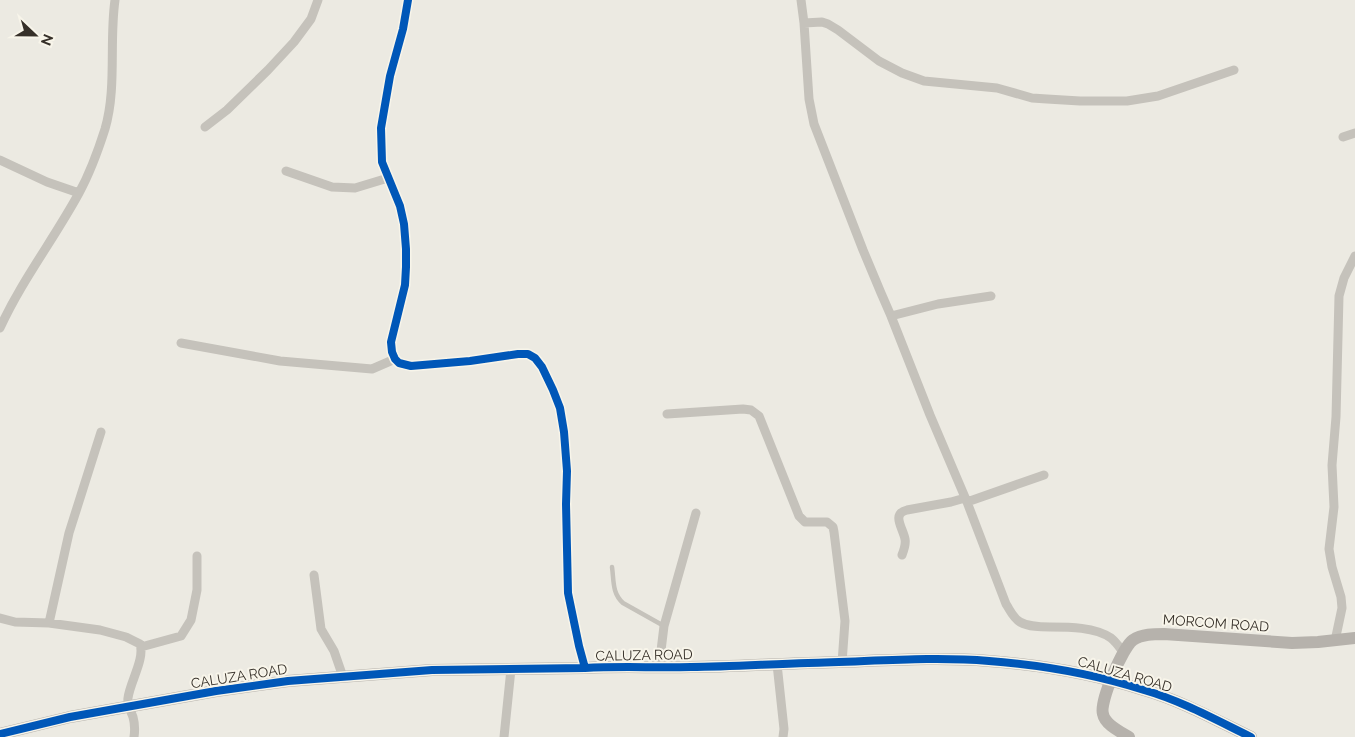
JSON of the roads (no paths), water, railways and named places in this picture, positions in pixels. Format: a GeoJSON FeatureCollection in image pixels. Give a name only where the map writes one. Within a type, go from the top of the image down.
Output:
{"type":"FeatureCollection","features":[{"type":"Feature","properties":{"kind":"street"},"geometry":{"type":"LineString","coordinates":[[0,328],[16,296],[79,193],[93,164],[108,113],[114,0]]}},
{"type":"Feature","properties":{"kind":"street"},"geometry":{"type":"LineString","coordinates":[[205,128],[227,110],[294,42],[311,19],[318,0]]}},
{"type":"Feature","properties":{"kind":"street"},"geometry":{"type":"LineString","coordinates":[[408,0],[403,29],[390,76],[381,128],[382,162],[400,206],[406,249],[405,285],[391,342],[392,352],[399,363],[411,366],[528,354],[535,358],[542,367],[557,399],[564,432],[567,471],[568,593],[585,668]]}},
{"type":"Feature","properties":{"kind":"street"},"geometry":{"type":"LineString","coordinates":[[801,0],[809,99],[814,124],[1006,604],[1012,615],[1020,622],[1040,627],[1079,629],[1103,634],[1112,639],[1124,652]]}},
{"type":"Feature","properties":{"kind":"street"},"geometry":{"type":"LineString","coordinates":[[804,23],[822,22],[828,24],[879,61],[902,73],[924,81],[996,88],[1040,99],[1108,101],[1152,98],[1234,70]]}},
{"type":"Feature","properties":{"kind":"street"},"geometry":{"type":"LineString","coordinates":[[1343,137],[1355,133]]}},
{"type":"Feature","properties":{"kind":"street"},"geometry":{"type":"LineString","coordinates":[[0,160],[48,182],[79,193]]}},
{"type":"Feature","properties":{"kind":"street"},"geometry":{"type":"LineString","coordinates":[[286,171],[332,187],[355,188],[388,178]]}},
{"type":"Feature","properties":{"kind":"street"},"geometry":{"type":"LineString","coordinates":[[1335,640],[1342,608],[1329,549],[1334,507],[1332,465],[1336,416],[1339,296],[1344,278],[1355,256]]}},
{"type":"Feature","properties":{"kind":"street"},"geometry":{"type":"LineString","coordinates":[[891,316],[938,304],[991,296]]}},
{"type":"Feature","properties":{"kind":"street"},"geometry":{"type":"LineString","coordinates":[[181,343],[280,361],[372,369],[395,359]]}},
{"type":"Feature","properties":{"kind":"street"},"geometry":{"type":"LineString","coordinates":[[667,414],[743,409],[751,410],[759,416],[799,516],[805,522],[827,522],[833,527],[845,621],[842,663]]}},
{"type":"Feature","properties":{"kind":"street"},"geometry":{"type":"LineString","coordinates":[[49,623],[69,533],[102,432]]}},
{"type":"Feature","properties":{"kind":"street"},"geometry":{"type":"LineString","coordinates":[[902,555],[905,548],[905,540],[899,520],[900,514],[903,511],[966,500],[1044,474]]}},
{"type":"Feature","properties":{"kind":"street"},"geometry":{"type":"LineString","coordinates":[[659,667],[664,626],[696,514]]}},
{"type":"Feature","properties":{"kind":"street"},"geometry":{"type":"LineString","coordinates":[[141,647],[181,636],[191,620],[197,590],[197,556]]}},
{"type":"Feature","properties":{"kind":"street"},"geometry":{"type":"LineString","coordinates":[[314,575],[321,629],[334,651],[343,677]]}},
{"type":"Feature","properties":{"kind":"street"},"geometry":{"type":"LineString","coordinates":[[0,618],[15,622],[49,623],[114,633],[136,641],[141,647],[141,653],[129,693],[128,703],[134,722],[134,737]]}},
{"type":"Feature","properties":{"kind":"street","name":"MORCOM ROAD"},"geometry":{"type":"LineString","coordinates":[[1129,737],[1106,721],[1102,714],[1104,699],[1110,681],[1124,652],[1135,638],[1151,634],[1292,643],[1355,638]]}},
{"type":"Feature","properties":{"kind":"street","name":"CALUZA ROAD"},"geometry":{"type":"LineString","coordinates":[[0,734],[70,717],[216,691],[270,684],[432,670],[692,667],[948,660],[988,661],[1067,670],[1145,690],[1189,707],[1251,737]]}},
{"type":"Feature","properties":{"kind":"street"},"geometry":{"type":"LineString","coordinates":[[777,664],[784,729],[783,737]]}},
{"type":"Feature","properties":{"kind":"street"},"geometry":{"type":"LineString","coordinates":[[504,737],[510,669]]}},
{"type":"Feature","properties":{"kind":"lane"},"geometry":{"type":"LineString","coordinates":[[612,567],[615,592],[618,598],[664,626]]}}]}
